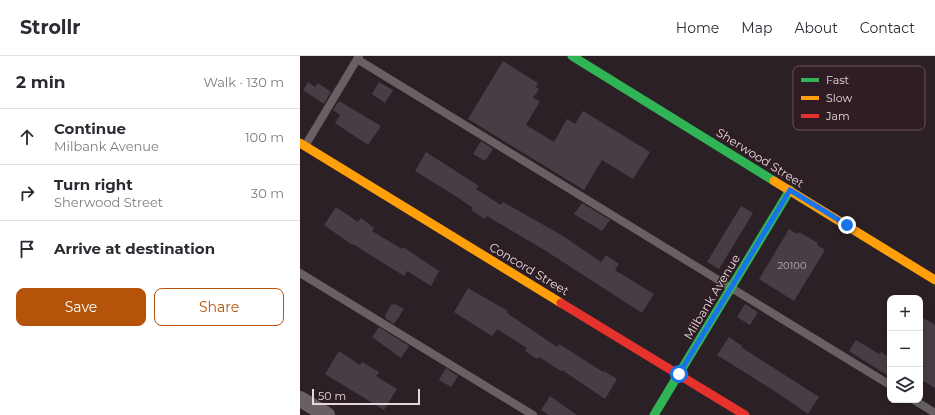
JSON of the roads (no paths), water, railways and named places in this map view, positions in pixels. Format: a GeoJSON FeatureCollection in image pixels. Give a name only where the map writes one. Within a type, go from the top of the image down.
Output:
{"type":"FeatureCollection","features":[{"type":"Feature","properties":{"kind":"street","name":"Sherwood Street"},"geometry":{"type":"LineString","coordinates":[[572,56],[935,280]]}},
{"type":"Feature","properties":{"kind":"street","name":"Concord Street"},"geometry":{"type":"LineString","coordinates":[[302,147],[745,415]]}},
{"type":"Feature","properties":{"kind":"street","name":"Milbank Avenue"},"geometry":{"type":"LineString","coordinates":[[654,415],[790,190]]}},
{"type":"Feature","properties":{"kind":"street"},"geometry":{"type":"LineString","coordinates":[[300,398],[327,415]]}},
{"type":"Feature","properties":{"kind":"lane"},"geometry":{"type":"LineString","coordinates":[[302,147],[358,57],[887,383]]}},
{"type":"Feature","properties":{"kind":"lane"},"geometry":{"type":"LineString","coordinates":[[300,273],[533,415]]}},
{"type":"Feature","properties":{"kind":"lane"},"geometry":{"type":"LineString","coordinates":[[919,403],[935,413]]}}]}
